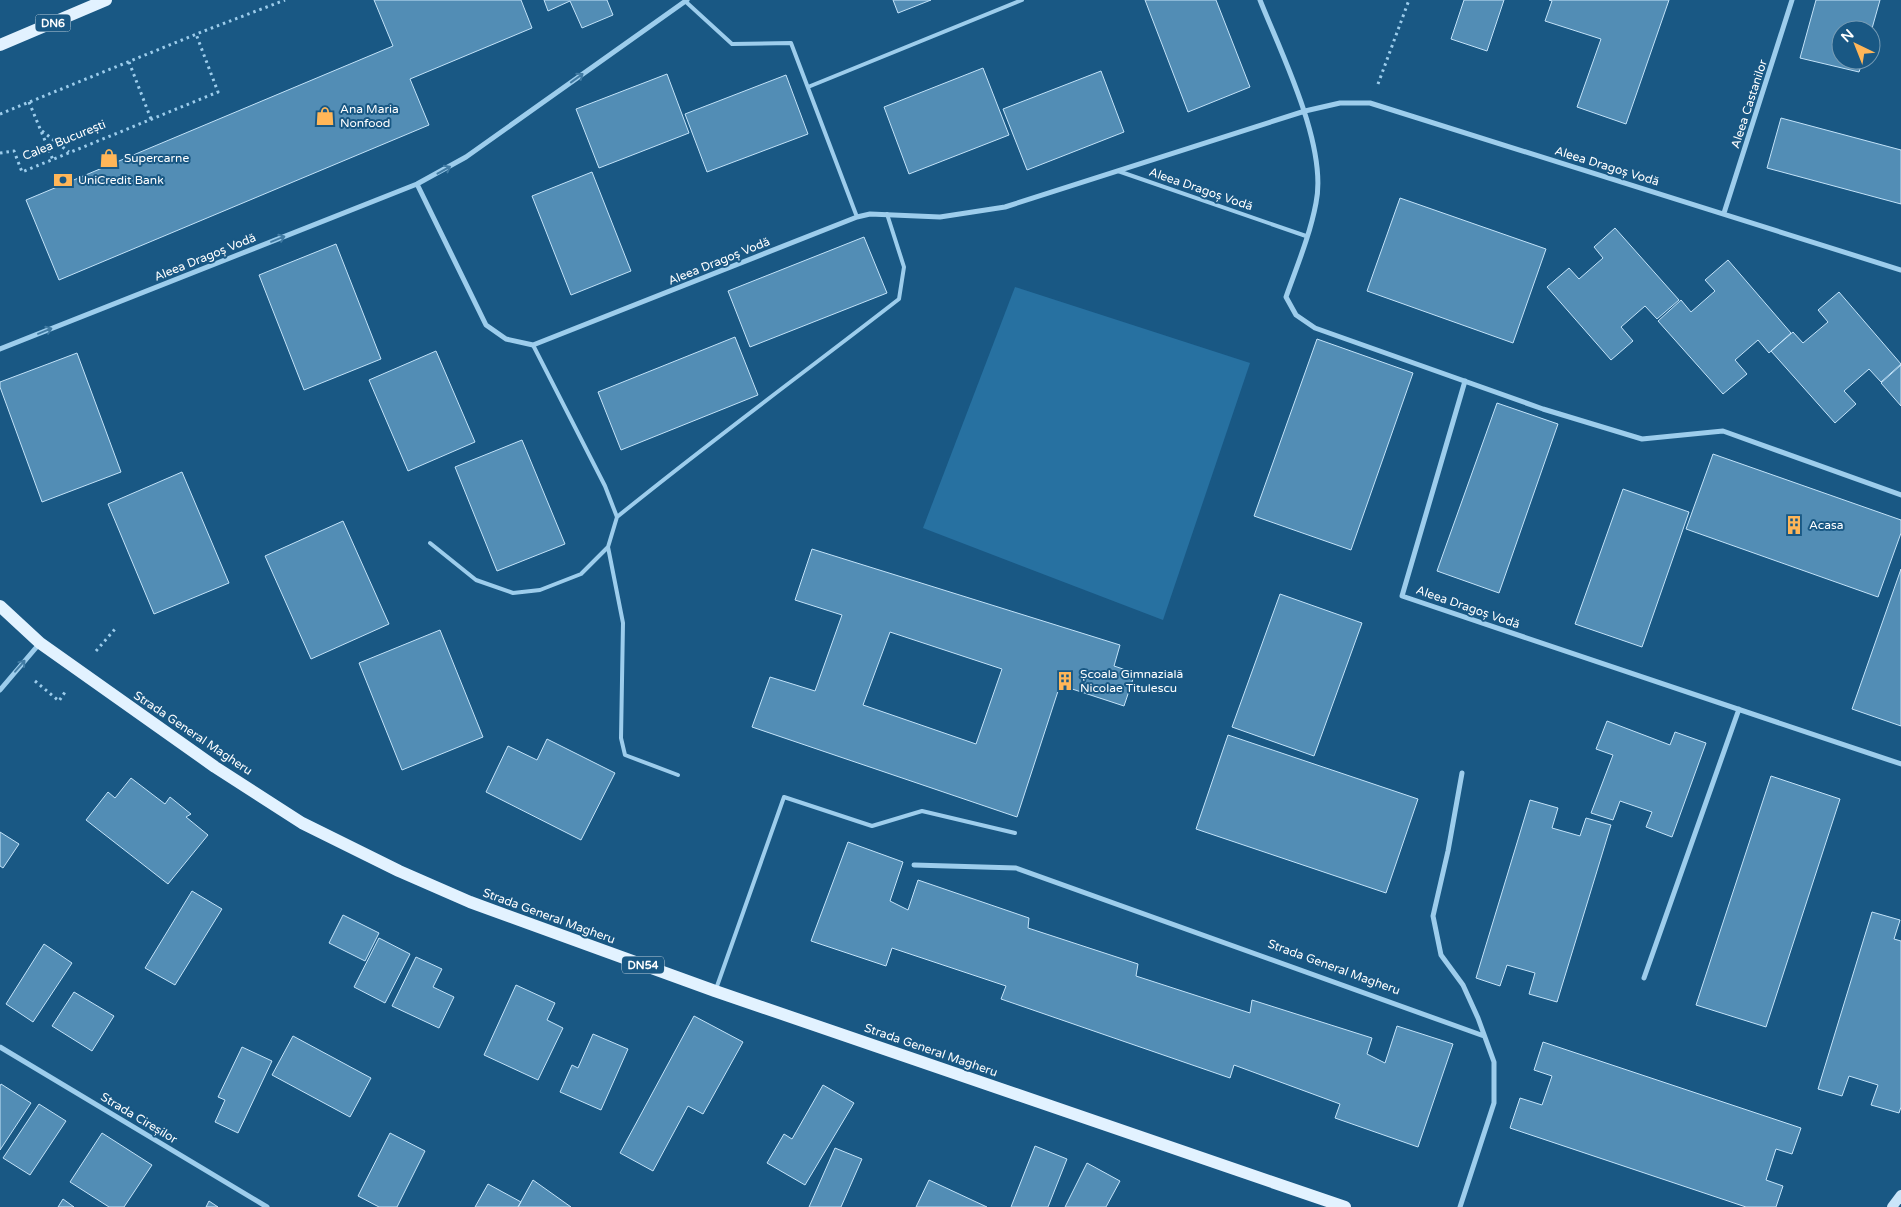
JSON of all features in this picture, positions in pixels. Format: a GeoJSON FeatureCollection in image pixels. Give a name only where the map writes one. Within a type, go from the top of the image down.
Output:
{"type":"FeatureCollection","features":[{"type":"Feature","properties":{"kind":"main road","name":"DN6"},"geometry":{"type":"LineString","coordinates":[[0,45],[106,0]]}},
{"type":"Feature","properties":{"kind":"main road","name":"Strada General Magheru"},"geometry":{"type":"LineString","coordinates":[[0,606],[40,643],[215,767],[311,827],[399,871],[470,902],[715,991],[1345,1207]]}},
{"type":"Feature","properties":{"kind":"street","name":"Aleea Dragoș Vodă"},"geometry":{"type":"LineString","coordinates":[[0,349],[417,184],[444,171],[686,0]]}},
{"type":"Feature","properties":{"kind":"street"},"geometry":{"type":"LineString","coordinates":[[1260,0],[1305,111],[1317,168],[1317,201],[1286,297],[1296,315],[1315,328],[1543,409],[1642,439],[1723,431],[1901,495]]}},
{"type":"Feature","properties":{"kind":"street","name":"Aleea Castanilor"},"geometry":{"type":"LineString","coordinates":[[1724,213],[1792,0]]}},
{"type":"Feature","properties":{"kind":"street","name":"Aleea Dragoș Vodă"},"geometry":{"type":"LineString","coordinates":[[532,345],[857,217],[870,214],[886,214],[940,217],[1005,207],[1305,111],[1340,103],[1370,103],[1901,270]]}},
{"type":"Feature","properties":{"kind":"street"},"geometry":{"type":"LineString","coordinates":[[417,184],[486,325],[506,339],[532,345]]}},
{"type":"Feature","properties":{"kind":"street","name":"Aleea Dragoș Vodă"},"geometry":{"type":"LineString","coordinates":[[1465,381],[1402,596],[1901,764]]}},
{"type":"Feature","properties":{"kind":"street"},"geometry":{"type":"LineString","coordinates":[[0,690],[40,643]]}},
{"type":"Feature","properties":{"kind":"street"},"geometry":{"type":"LineString","coordinates":[[1644,978],[1739,709]]}},
{"type":"Feature","properties":{"kind":"street"},"geometry":{"type":"LineString","coordinates":[[1460,1207],[1494,1102],[1494,1062],[1462,984],[1441,955],[1433,916],[1448,851],[1462,773]]}},
{"type":"Feature","properties":{"kind":"street","name":"Strada General Magheru"},"geometry":{"type":"LineString","coordinates":[[914,865],[1016,868],[1484,1036]]}},
{"type":"Feature","properties":{"kind":"street","name":"Strada Cireșilor"},"geometry":{"type":"LineString","coordinates":[[0,1047],[267,1207]]}},
{"type":"Feature","properties":{"kind":"street"},"geometry":{"type":"LineString","coordinates":[[1892,1207],[1901,1195]]}},
{"type":"Feature","properties":{"kind":"lane"},"geometry":{"type":"LineString","coordinates":[[686,0],[732,44],[791,43],[857,217]]}},
{"type":"Feature","properties":{"kind":"lane"},"geometry":{"type":"LineString","coordinates":[[808,87],[1022,0]]}},
{"type":"Feature","properties":{"kind":"lane","name":"Aleea Dragoș Vodă"},"geometry":{"type":"LineString","coordinates":[[1118,171],[1306,236]]}},
{"type":"Feature","properties":{"kind":"lane"},"geometry":{"type":"LineString","coordinates":[[678,776],[626,755],[621,738],[623,623],[608,547],[617,517],[692,456],[899,299],[904,267],[886,214]]}},
{"type":"Feature","properties":{"kind":"lane"},"geometry":{"type":"LineString","coordinates":[[532,345],[605,486],[617,517]]}},
{"type":"Feature","properties":{"kind":"lane"},"geometry":{"type":"LineString","coordinates":[[430,543],[476,580],[513,593],[540,590],[580,574],[608,547]]}},
{"type":"Feature","properties":{"kind":"lane"},"geometry":{"type":"LineString","coordinates":[[715,991],[784,797],[872,826],[922,811],[1015,833]]}},
{"type":"Feature","properties":{"kind":"path"},"geometry":{"type":"LineString","coordinates":[[0,114],[285,0]]}},
{"type":"Feature","properties":{"kind":"path"},"geometry":{"type":"LineString","coordinates":[[1370,103],[1409,0]]}},
{"type":"Feature","properties":{"kind":"path","name":"Calea București"},"geometry":{"type":"LineString","coordinates":[[0,153],[14,151],[22,172],[218,92],[196,34]]}},
{"type":"Feature","properties":{"kind":"path"},"geometry":{"type":"LineString","coordinates":[[128,62],[151,119]]}},
{"type":"Feature","properties":{"kind":"path"},"geometry":{"type":"LineString","coordinates":[[29,102],[53,160]]}},
{"type":"Feature","properties":{"kind":"path"},"geometry":{"type":"LineString","coordinates":[[41,131],[69,152]]}},
{"type":"Feature","properties":{"kind":"path"},"geometry":{"type":"LineString","coordinates":[[18,668],[59,701],[79,671]]}},
{"type":"Feature","properties":{"kind":"shaded area"},"geometry":{"type":"Polygon","coordinates":[[[1015,287],[1250,363],[1163,620],[923,528],[1015,287]]]}},
{"type":"Feature","properties":{"kind":"building"},"geometry":{"type":"Polygon","coordinates":[[[374,0],[521,0],[532,28],[410,79],[429,125],[59,280],[26,200],[393,46],[374,0]]]}},
{"type":"Feature","properties":{"kind":"building"},"geometry":{"type":"Polygon","coordinates":[[[544,0],[607,0],[613,15],[582,28],[570,1],[548,11],[544,0]]]}},
{"type":"Feature","properties":{"kind":"building"},"geometry":{"type":"Polygon","coordinates":[[[893,0],[931,0],[898,13],[893,0]]]}},
{"type":"Feature","properties":{"kind":"building"},"geometry":{"type":"Polygon","coordinates":[[[1145,0],[1216,0],[1250,87],[1188,112],[1145,0]]]}},
{"type":"Feature","properties":{"kind":"building"},"geometry":{"type":"Polygon","coordinates":[[[1464,0],[1504,0],[1487,51],[1451,39],[1464,0]]]}},
{"type":"Feature","properties":{"kind":"building"},"geometry":{"type":"Polygon","coordinates":[[[1549,0],[1669,0],[1626,124],[1577,107],[1601,39],[1545,21],[1552,1],[1549,0]]]}},
{"type":"Feature","properties":{"kind":"building"},"geometry":{"type":"Polygon","coordinates":[[[1816,0],[1880,0],[1874,20],[1831,20],[1831,65],[1800,58],[1816,0]]]}},
{"type":"Feature","properties":{"kind":"building"},"geometry":{"type":"Polygon","coordinates":[[[983,68],[1009,135],[909,174],[884,107],[983,68]]]}},
{"type":"Feature","properties":{"kind":"building"},"geometry":{"type":"Polygon","coordinates":[[[1101,71],[1124,132],[1027,170],[1003,109],[1101,71]]]}},
{"type":"Feature","properties":{"kind":"building"},"geometry":{"type":"Polygon","coordinates":[[[667,74],[689,133],[599,168],[576,109],[667,74]]]}},
{"type":"Feature","properties":{"kind":"building"},"geometry":{"type":"Polygon","coordinates":[[[786,75],[808,134],[707,172],[685,114],[786,75]]]}},
{"type":"Feature","properties":{"kind":"building"},"geometry":{"type":"Polygon","coordinates":[[[1781,118],[1901,150],[1901,204],[1767,168],[1781,118]]]}},
{"type":"Feature","properties":{"kind":"building"},"geometry":{"type":"Polygon","coordinates":[[[592,172],[631,271],[571,295],[532,196],[592,172]]]}},
{"type":"Feature","properties":{"kind":"building"},"geometry":{"type":"Polygon","coordinates":[[[1400,198],[1546,249],[1513,343],[1367,291],[1400,198]]]}},
{"type":"Feature","properties":{"kind":"building"},"geometry":{"type":"Polygon","coordinates":[[[1615,228],[1679,300],[1657,319],[1645,306],[1621,327],[1633,341],[1611,360],[1547,287],[1569,268],[1579,279],[1603,258],[1594,247],[1615,228]]]}},
{"type":"Feature","properties":{"kind":"building"},"geometry":{"type":"Polygon","coordinates":[[[864,237],[887,293],[750,347],[728,291],[864,237]]]}},
{"type":"Feature","properties":{"kind":"building"},"geometry":{"type":"Polygon","coordinates":[[[336,244],[381,359],[304,390],[259,275],[336,244]]]}},
{"type":"Feature","properties":{"kind":"building"},"geometry":{"type":"Polygon","coordinates":[[[1728,260],[1791,333],[1769,353],[1758,340],[1735,360],[1747,374],[1723,394],[1658,321],[1681,300],[1691,312],[1715,291],[1705,280],[1728,260]]]}},
{"type":"Feature","properties":{"kind":"building"},"geometry":{"type":"Polygon","coordinates":[[[1839,292],[1901,364],[1881,382],[1869,369],[1844,391],[1856,404],[1835,423],[1771,351],[1793,332],[1803,343],[1828,322],[1818,310],[1839,292]]]}},
{"type":"Feature","properties":{"kind":"building"},"geometry":{"type":"Polygon","coordinates":[[[735,337],[758,395],[621,450],[598,392],[735,337]]]}},
{"type":"Feature","properties":{"kind":"building"},"geometry":{"type":"Polygon","coordinates":[[[1317,339],[1413,373],[1351,550],[1254,516],[1317,339]]]}},
{"type":"Feature","properties":{"kind":"building"},"geometry":{"type":"Polygon","coordinates":[[[436,351],[475,442],[408,471],[369,380],[436,351]]]}},
{"type":"Feature","properties":{"kind":"building"},"geometry":{"type":"Polygon","coordinates":[[[77,353],[121,472],[42,502],[0,387],[0,382],[77,353]]]}},
{"type":"Feature","properties":{"kind":"building"},"geometry":{"type":"Polygon","coordinates":[[[1901,365],[1901,406],[1881,383],[1901,365]]]}},
{"type":"Feature","properties":{"kind":"building"},"geometry":{"type":"Polygon","coordinates":[[[1497,403],[1558,424],[1499,593],[1437,571],[1497,403]]]}},
{"type":"Feature","properties":{"kind":"building"},"geometry":{"type":"Polygon","coordinates":[[[522,440],[565,544],[497,571],[455,467],[522,440]]]}},
{"type":"Feature","properties":{"kind":"building","name":"Acasa"},"geometry":{"type":"Polygon","coordinates":[[[1713,454],[1901,520],[1901,533],[1878,597],[1686,529],[1713,454]]]}},
{"type":"Feature","properties":{"kind":"building"},"geometry":{"type":"Polygon","coordinates":[[[182,472],[229,583],[154,614],[108,504],[182,472]]]}},
{"type":"Feature","properties":{"kind":"building"},"geometry":{"type":"Polygon","coordinates":[[[1623,489],[1689,512],[1642,647],[1575,624],[1623,489]]]}},
{"type":"Feature","properties":{"kind":"building"},"geometry":{"type":"Polygon","coordinates":[[[343,521],[389,624],[311,659],[265,556],[343,521]]]}},
{"type":"Feature","properties":{"kind":"building","name":"Școala Gimnazială Nicolae Titulescu"},"geometry":{"type":"Polygon","coordinates":[[[812,549],[1120,645],[1114,666],[1135,673],[1124,706],[1060,685],[1017,817],[752,727],[770,677],[815,691],[842,615],[795,600],[812,549]],[[890,632],[863,705],[976,744],[1002,669],[890,632]]]}},
{"type":"Feature","properties":{"kind":"building"},"geometry":{"type":"Polygon","coordinates":[[[1901,569],[1901,726],[1852,709],[1901,569]]]}},
{"type":"Feature","properties":{"kind":"building"},"geometry":{"type":"Polygon","coordinates":[[[1280,594],[1362,623],[1314,756],[1232,727],[1280,594]]]}},
{"type":"Feature","properties":{"kind":"building"},"geometry":{"type":"Polygon","coordinates":[[[440,630],[483,737],[402,770],[359,663],[440,630]]]}},
{"type":"Feature","properties":{"kind":"building"},"geometry":{"type":"Polygon","coordinates":[[[1607,721],[1670,745],[1675,732],[1706,743],[1672,837],[1646,827],[1652,812],[1620,801],[1613,820],[1591,813],[1613,755],[1596,749],[1607,721]]]}},
{"type":"Feature","properties":{"kind":"building"},"geometry":{"type":"Polygon","coordinates":[[[1228,735],[1418,799],[1386,893],[1196,829],[1228,735]]]}},
{"type":"Feature","properties":{"kind":"building"},"geometry":{"type":"Polygon","coordinates":[[[547,739],[615,773],[581,840],[486,792],[508,746],[537,760],[547,739]]]}},
{"type":"Feature","properties":{"kind":"building"},"geometry":{"type":"Polygon","coordinates":[[[1771,776],[1840,799],[1766,1027],[1696,1005],[1771,776]]]}},
{"type":"Feature","properties":{"kind":"building"},"geometry":{"type":"Polygon","coordinates":[[[131,778],[165,804],[170,797],[191,814],[186,817],[208,835],[168,884],[86,820],[108,792],[115,798],[131,778]]]}},
{"type":"Feature","properties":{"kind":"building"},"geometry":{"type":"Polygon","coordinates":[[[1530,800],[1558,808],[1552,828],[1580,836],[1586,818],[1611,825],[1557,1002],[1529,994],[1535,973],[1507,965],[1500,986],[1476,978],[1530,800]]]}},
{"type":"Feature","properties":{"kind":"building"},"geometry":{"type":"Polygon","coordinates":[[[0,832],[19,844],[3,868],[0,866],[0,832]]]}},
{"type":"Feature","properties":{"kind":"building"},"geometry":{"type":"Polygon","coordinates":[[[848,842],[903,862],[890,901],[908,910],[918,880],[1029,918],[1028,928],[1138,964],[1136,976],[1250,1013],[1252,1000],[1372,1038],[1367,1054],[1385,1063],[1397,1026],[1453,1044],[1418,1147],[1335,1118],[1340,1104],[1234,1065],[1230,1078],[1001,999],[1006,986],[892,948],[886,966],[811,941],[848,842]]]}},
{"type":"Feature","properties":{"kind":"building"},"geometry":{"type":"Polygon","coordinates":[[[192,891],[222,909],[175,985],[145,968],[192,891]]]}},
{"type":"Feature","properties":{"kind":"building"},"geometry":{"type":"Polygon","coordinates":[[[1872,912],[1900,920],[1894,939],[1901,941],[1901,1107],[1899,1113],[1871,1105],[1878,1085],[1849,1076],[1842,1096],[1818,1089],[1872,912]]]}},
{"type":"Feature","properties":{"kind":"building"},"geometry":{"type":"Polygon","coordinates":[[[343,915],[379,933],[365,961],[329,943],[343,915]]]}},
{"type":"Feature","properties":{"kind":"building"},"geometry":{"type":"Polygon","coordinates":[[[379,938],[410,954],[385,1003],[354,987],[379,938]]]}},
{"type":"Feature","properties":{"kind":"building"},"geometry":{"type":"Polygon","coordinates":[[[44,944],[72,963],[33,1022],[6,1004],[44,944]]]}},
{"type":"Feature","properties":{"kind":"building"},"geometry":{"type":"Polygon","coordinates":[[[416,957],[442,969],[433,987],[454,997],[439,1028],[392,1006],[416,957]]]}},
{"type":"Feature","properties":{"kind":"building"},"geometry":{"type":"Polygon","coordinates":[[[516,985],[555,1003],[547,1020],[563,1028],[538,1080],[484,1055],[516,985]]]}},
{"type":"Feature","properties":{"kind":"building"},"geometry":{"type":"Polygon","coordinates":[[[74,992],[114,1016],[92,1051],[52,1026],[74,992]]]}},
{"type":"Feature","properties":{"kind":"building"},"geometry":{"type":"Polygon","coordinates":[[[694,1016],[743,1042],[703,1114],[688,1106],[653,1171],[620,1153],[694,1016]]]}},
{"type":"Feature","properties":{"kind":"building"},"geometry":{"type":"Polygon","coordinates":[[[593,1034],[628,1049],[601,1110],[560,1092],[572,1065],[578,1068],[593,1034]]]}},
{"type":"Feature","properties":{"kind":"building"},"geometry":{"type":"Polygon","coordinates":[[[293,1036],[371,1078],[350,1117],[272,1075],[293,1036]]]}},
{"type":"Feature","properties":{"kind":"building"},"geometry":{"type":"Polygon","coordinates":[[[1543,1042],[1801,1128],[1792,1154],[1776,1149],[1766,1180],[1783,1186],[1776,1207],[1746,1207],[1510,1128],[1520,1098],[1542,1105],[1552,1076],[1534,1070],[1543,1042]]]}},
{"type":"Feature","properties":{"kind":"building"},"geometry":{"type":"Polygon","coordinates":[[[242,1047],[272,1061],[238,1133],[215,1122],[225,1100],[218,1097],[242,1047]]]}},
{"type":"Feature","properties":{"kind":"building"},"geometry":{"type":"Polygon","coordinates":[[[1,1084],[31,1103],[0,1150],[0,1086],[1,1084]]]}},
{"type":"Feature","properties":{"kind":"building"},"geometry":{"type":"Polygon","coordinates":[[[823,1085],[854,1103],[805,1185],[767,1163],[784,1134],[792,1139],[823,1085]]]}},
{"type":"Feature","properties":{"kind":"building"},"geometry":{"type":"Polygon","coordinates":[[[39,1104],[66,1121],[30,1175],[3,1158],[39,1104]]]}},
{"type":"Feature","properties":{"kind":"building"},"geometry":{"type":"Polygon","coordinates":[[[102,1133],[152,1165],[124,1207],[109,1207],[70,1182],[102,1133]]]}},
{"type":"Feature","properties":{"kind":"building"},"geometry":{"type":"Polygon","coordinates":[[[390,1133],[425,1151],[397,1207],[379,1207],[358,1196],[390,1133]]]}},
{"type":"Feature","properties":{"kind":"building"},"geometry":{"type":"Polygon","coordinates":[[[1035,1146],[1067,1159],[1048,1207],[1011,1207],[1035,1146]]]}},
{"type":"Feature","properties":{"kind":"building"},"geometry":{"type":"Polygon","coordinates":[[[835,1148],[862,1159],[841,1207],[809,1207],[835,1148]]]}},
{"type":"Feature","properties":{"kind":"building"},"geometry":{"type":"Polygon","coordinates":[[[1087,1163],[1120,1181],[1106,1207],[1065,1207],[1087,1163]]]}},
{"type":"Feature","properties":{"kind":"building"},"geometry":{"type":"Polygon","coordinates":[[[533,1180],[571,1207],[518,1207],[533,1180]]]}},
{"type":"Feature","properties":{"kind":"building"},"geometry":{"type":"Polygon","coordinates":[[[929,1180],[987,1207],[916,1207],[929,1180]]]}},
{"type":"Feature","properties":{"kind":"building"},"geometry":{"type":"Polygon","coordinates":[[[488,1184],[521,1202],[518,1207],[475,1207],[488,1184]]]}},
{"type":"Feature","properties":{"kind":"building"},"geometry":{"type":"Polygon","coordinates":[[[63,1199],[74,1207],[58,1207],[63,1199]]]}},
{"type":"Feature","properties":{"kind":"building"},"geometry":{"type":"Polygon","coordinates":[[[209,1201],[218,1207],[206,1207],[209,1201]]]}},
{"type":"Feature","properties":{"kind":"place","name":"Ana Maria Nonfood"},"geometry":{"type":"Point","coordinates":[325,116]}},
{"type":"Feature","properties":{"kind":"place","name":"Supercarne"},"geometry":{"type":"Point","coordinates":[109,158]}},
{"type":"Feature","properties":{"kind":"place","name":"UniCredit Bank"},"geometry":{"type":"Point","coordinates":[63,180]}},
{"type":"Feature","properties":{"kind":"place","name":"Acasa"},"geometry":{"type":"Point","coordinates":[1794,525]}},
{"type":"Feature","properties":{"kind":"place","name":"Școala Gimnazială Nicolae Titulescu"},"geometry":{"type":"Point","coordinates":[1065,681]}}]}
